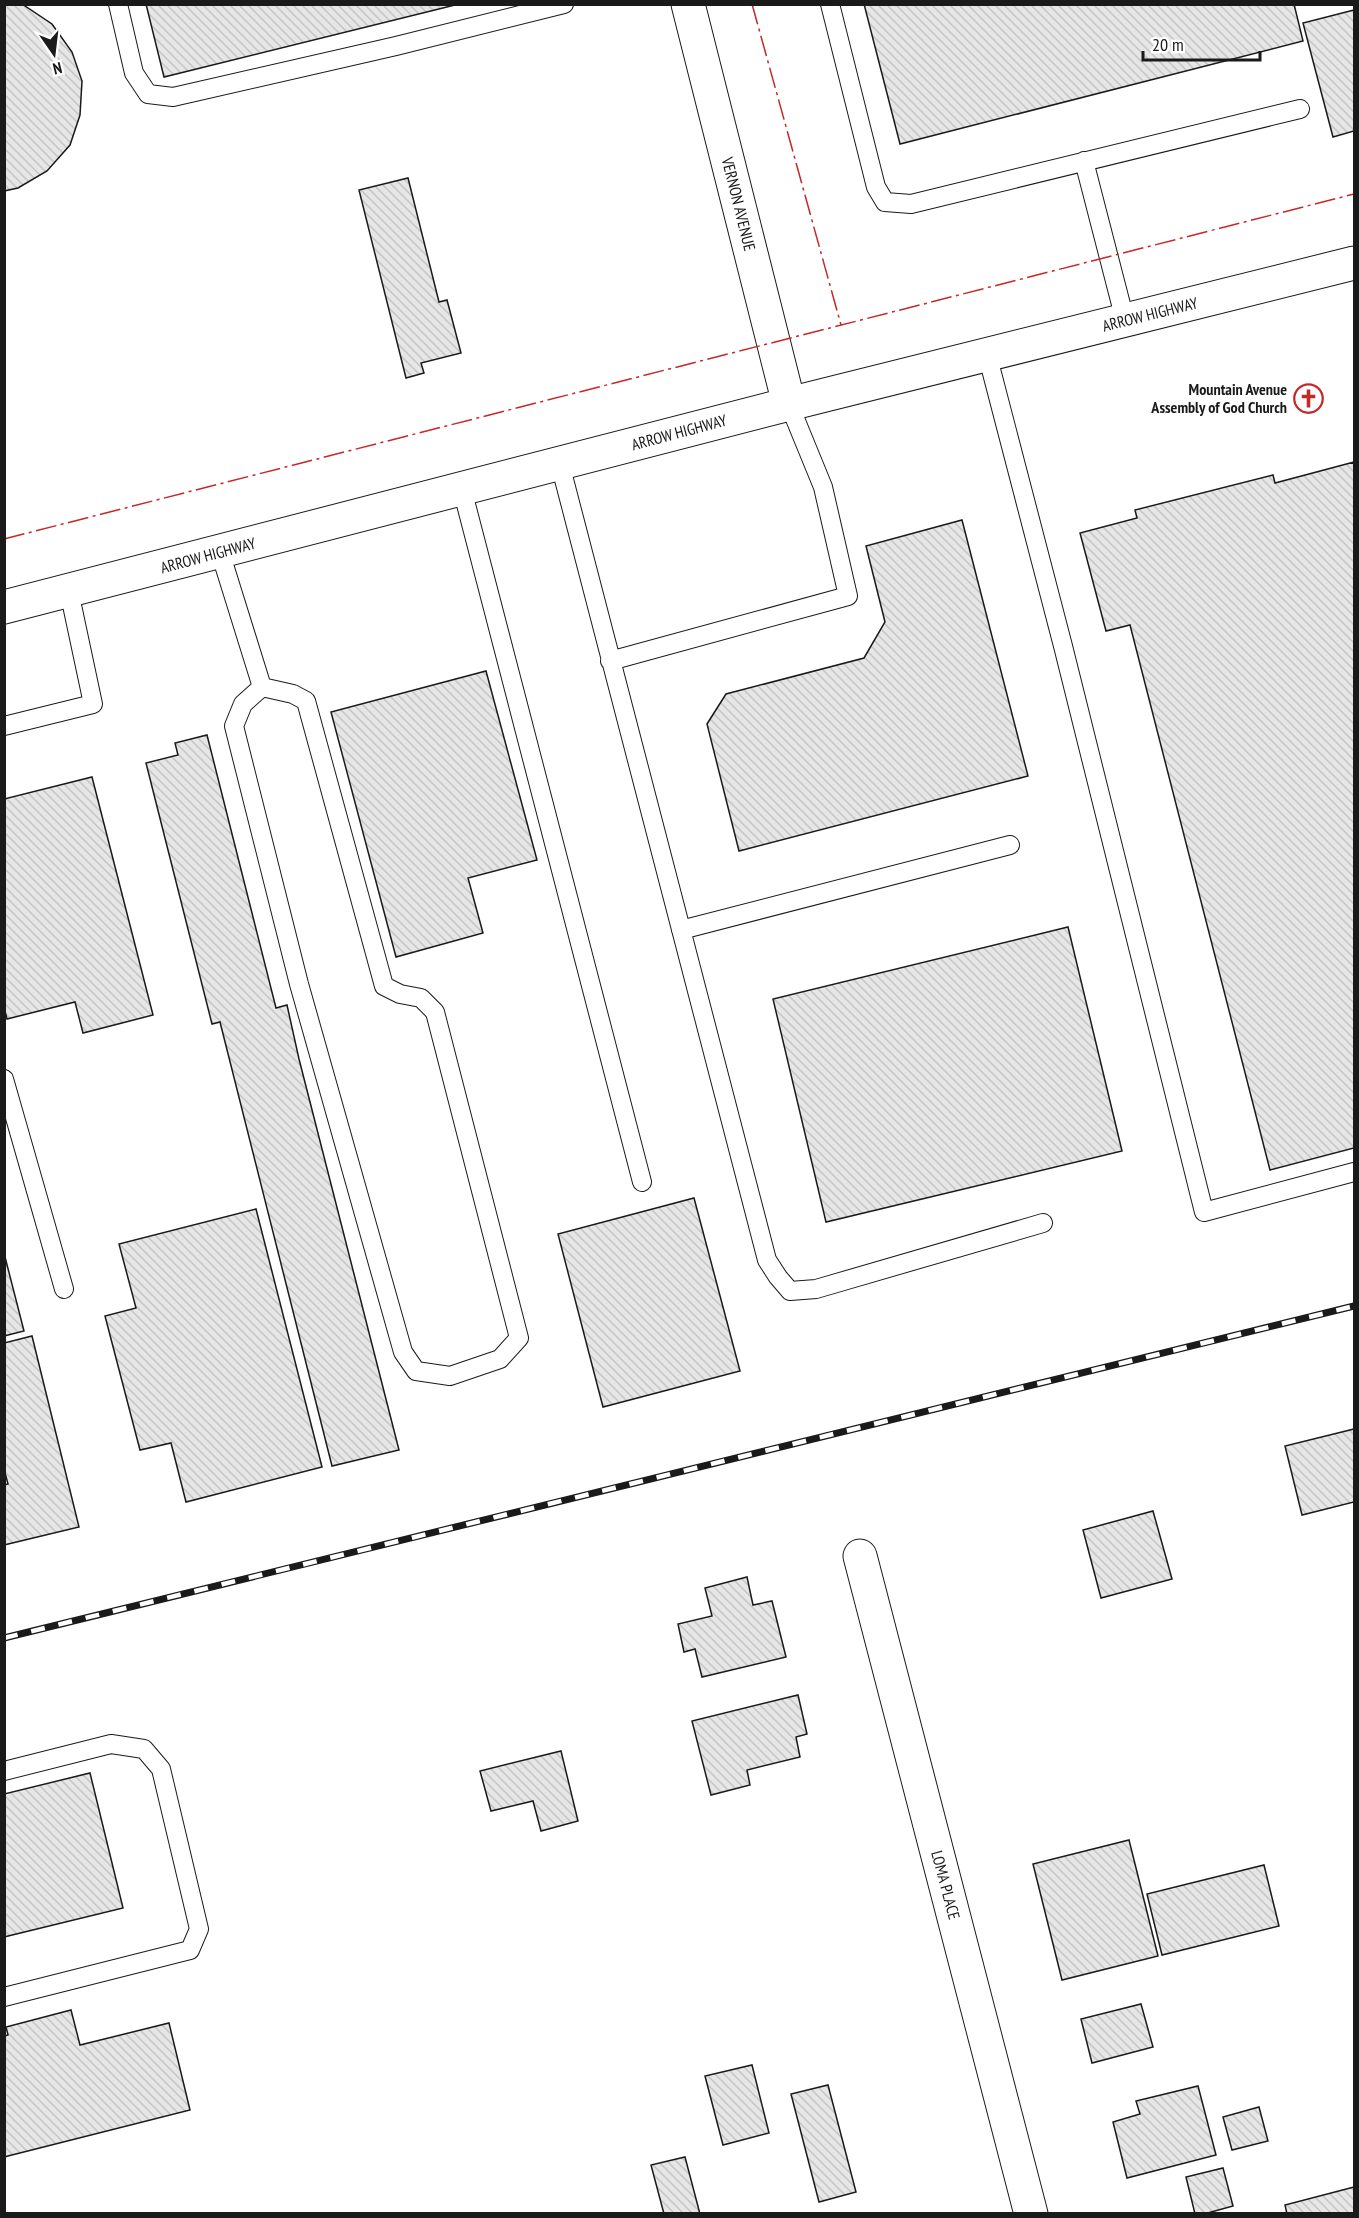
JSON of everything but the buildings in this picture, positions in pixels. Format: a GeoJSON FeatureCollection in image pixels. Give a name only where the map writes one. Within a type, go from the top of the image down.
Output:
{"type":"FeatureCollection","features":[{"type":"Feature","properties":{"kind":"main road","name":"VERNON AVENUE"},"geometry":{"type":"LineString","coordinates":[[688,4],[789,404]]}},
{"type":"Feature","properties":{"kind":"main road","name":"ARROW HIGHWAY"},"geometry":{"type":"LineString","coordinates":[[4,607],[789,404],[1354,263]]}},
{"type":"Feature","properties":{"kind":"main road","name":"LOMA PLACE"},"geometry":{"type":"LineString","coordinates":[[860,1556],[1031,2214]]}},
{"type":"Feature","properties":{"kind":"lane"},"geometry":{"type":"LineString","coordinates":[[118,4],[134,74],[148,94],[173,97],[396,46],[564,4]]}},
{"type":"Feature","properties":{"kind":"lane"},"geometry":{"type":"LineString","coordinates":[[830,4],[876,187],[885,202],[911,204],[1300,109]]}},
{"type":"Feature","properties":{"kind":"lane"},"geometry":{"type":"LineString","coordinates":[[1084,161],[1125,320]]}},
{"type":"Feature","properties":{"kind":"lane"},"geometry":{"type":"LineString","coordinates":[[987,354],[1066,657],[1204,1212],[1354,1172]]}},
{"type":"Feature","properties":{"kind":"lane"},"geometry":{"type":"LineString","coordinates":[[610,661],[848,596],[823,487],[789,404]]}},
{"type":"Feature","properties":{"kind":"lane"},"geometry":{"type":"LineString","coordinates":[[560,464],[767,1260],[790,1291],[816,1289],[1043,1223]]}},
{"type":"Feature","properties":{"kind":"lane"},"geometry":{"type":"LineString","coordinates":[[462,489],[642,1182]]}},
{"type":"Feature","properties":{"kind":"lane"},"geometry":{"type":"LineString","coordinates":[[220,552],[262,687]]}},
{"type":"Feature","properties":{"kind":"lane"},"geometry":{"type":"LineString","coordinates":[[4,726],[93,704],[69,591]]}},
{"type":"Feature","properties":{"kind":"lane"},"geometry":{"type":"LineString","coordinates":[[262,687],[293,694],[306,701],[384,986],[400,994],[421,998],[435,1012],[519,1338],[500,1359],[450,1376],[416,1371],[402,1352],[302,995],[234,726],[243,704],[262,687]]}},
{"type":"Feature","properties":{"kind":"lane"},"geometry":{"type":"LineString","coordinates":[[681,930],[1010,845]]}},
{"type":"Feature","properties":{"kind":"lane"},"geometry":{"type":"LineString","coordinates":[[4,1079],[64,1289]]}},
{"type":"Feature","properties":{"kind":"lane"},"geometry":{"type":"LineString","coordinates":[[4,1771],[111,1744],[144,1749],[160,1768],[199,1929],[190,1950],[4,1997]]}},
{"type":"Feature","properties":{"kind":"railway"},"geometry":{"type":"LineString","coordinates":[[4,1638],[1354,1306]]}},
{"type":"Feature","properties":{"kind":"power"},"geometry":{"type":"LineString","coordinates":[[752,4],[841,325]]}},
{"type":"Feature","properties":{"kind":"power"},"geometry":{"type":"LineString","coordinates":[[4,539],[1354,194]]}},
{"type":"Feature","properties":{"kind":"place","name":"Mountain Avenue Assembly of God Church"},"geometry":{"type":"Point","coordinates":[1308,398]}}]}
